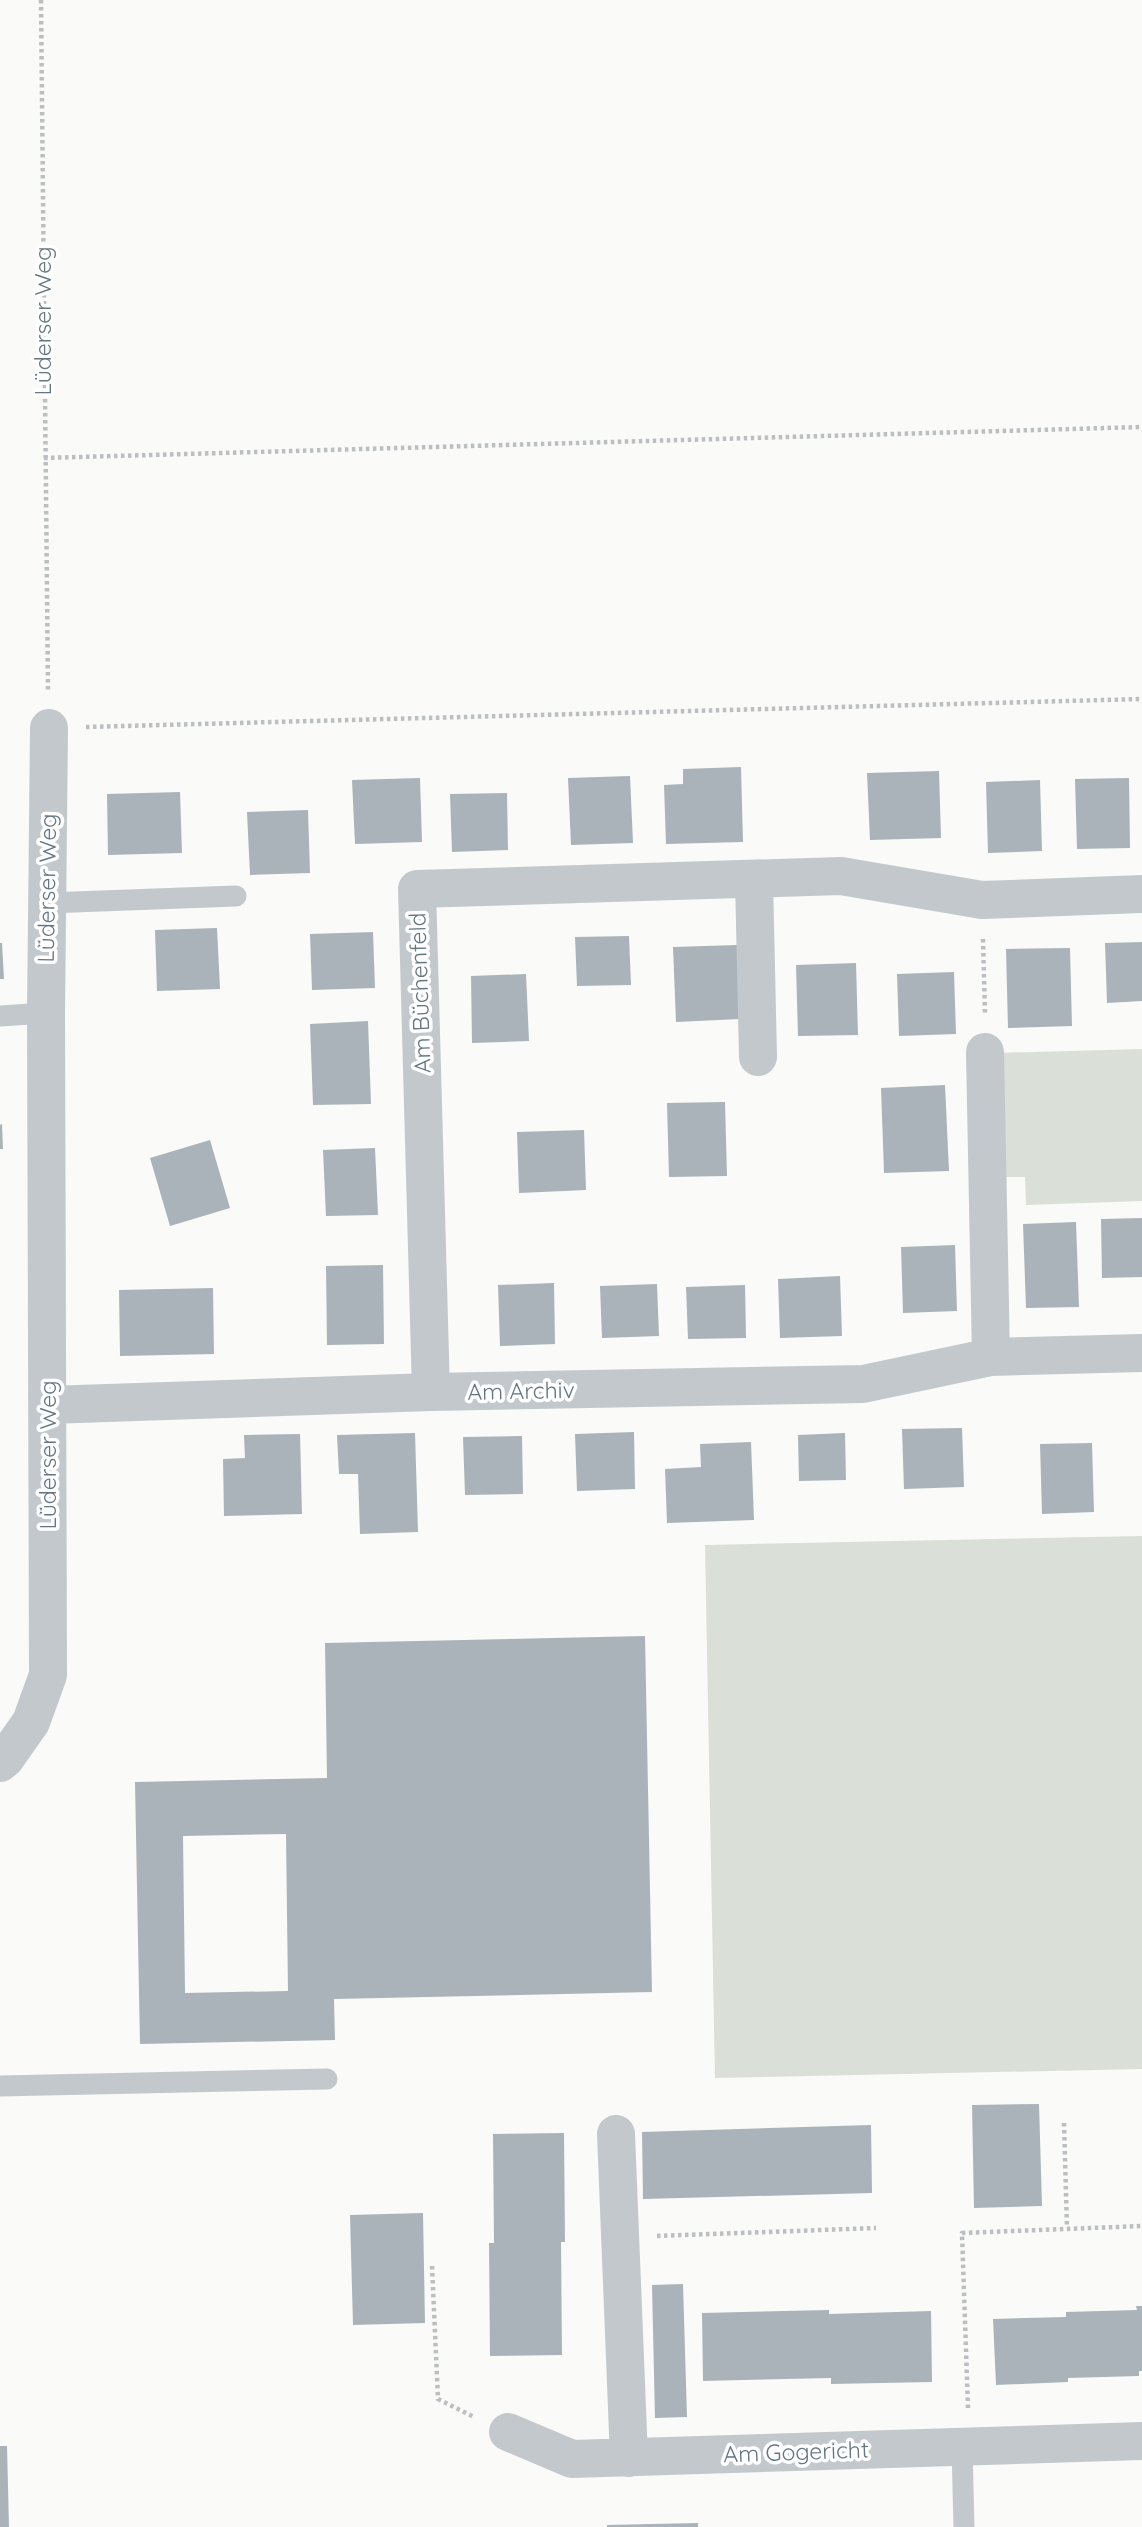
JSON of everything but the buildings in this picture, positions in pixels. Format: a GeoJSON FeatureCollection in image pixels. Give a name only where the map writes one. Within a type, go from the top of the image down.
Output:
{"type":"FeatureCollection","features":[{"type":"Feature","properties":{"kind":"street","name":"Lüderser Weg"},"geometry":{"type":"LineString","coordinates":[[0,1763],[31,1723],[48,1675],[46,1013],[49,728]]}},
{"type":"Feature","properties":{"kind":"street","name":"Am Büchenfeld"},"geometry":{"type":"LineString","coordinates":[[431,1392],[417,889],[841,876],[982,900],[1142,894]]}},
{"type":"Feature","properties":{"kind":"street"},"geometry":{"type":"LineString","coordinates":[[754,879],[758,1057]]}},
{"type":"Feature","properties":{"kind":"street"},"geometry":{"type":"LineString","coordinates":[[985,1052],[991,1357]]}},
{"type":"Feature","properties":{"kind":"street","name":"Am Archiv"},"geometry":{"type":"LineString","coordinates":[[48,1405],[431,1392],[863,1384],[991,1357],[1142,1353]]}},
{"type":"Feature","properties":{"kind":"street"},"geometry":{"type":"LineString","coordinates":[[616,2134],[629,2458]]}},
{"type":"Feature","properties":{"kind":"street","name":"Am Gogericht"},"geometry":{"type":"LineString","coordinates":[[508,2432],[572,2459],[1142,2441]]}},
{"type":"Feature","properties":{"kind":"lane"},"geometry":{"type":"LineString","coordinates":[[47,903],[236,896]]}},
{"type":"Feature","properties":{"kind":"lane"},"geometry":{"type":"LineString","coordinates":[[0,1016],[46,1013]]}},
{"type":"Feature","properties":{"kind":"lane"},"geometry":{"type":"LineString","coordinates":[[0,2086],[327,2079]]}},
{"type":"Feature","properties":{"kind":"lane"},"geometry":{"type":"LineString","coordinates":[[962,2447],[964,2527]]}},
{"type":"Feature","properties":{"kind":"path","name":"Lüderser Weg"},"geometry":{"type":"LineString","coordinates":[[41,0],[49,728]]}},
{"type":"Feature","properties":{"kind":"path"},"geometry":{"type":"LineString","coordinates":[[44,458],[1142,427]]}},
{"type":"Feature","properties":{"kind":"path"},"geometry":{"type":"LineString","coordinates":[[49,728],[1142,699]]}},
{"type":"Feature","properties":{"kind":"path"},"geometry":{"type":"LineString","coordinates":[[982,900],[985,1052]]}},
{"type":"Feature","properties":{"kind":"path"},"geometry":{"type":"LineString","coordinates":[[1064,2123],[1067,2228]]}},
{"type":"Feature","properties":{"kind":"path"},"geometry":{"type":"LineString","coordinates":[[962,2447],[969,2412],[961,2233],[1142,2227]]}},
{"type":"Feature","properties":{"kind":"path"},"geometry":{"type":"LineString","coordinates":[[621,2237],[876,2228]]}},
{"type":"Feature","properties":{"kind":"path"},"geometry":{"type":"LineString","coordinates":[[432,2266],[438,2399],[508,2432]]}},
{"type":"Feature","properties":{"kind":"shaded area"},"geometry":{"type":"Polygon","coordinates":[[[1142,1049],[1142,1201],[1026,1205],[1025,1177],[996,1177],[993,1053],[1142,1049]]]}},
{"type":"Feature","properties":{"kind":"shaded area"},"geometry":{"type":"Polygon","coordinates":[[[1142,1536],[1142,2069],[715,2078],[705,1545],[1142,1536]]]}}]}
